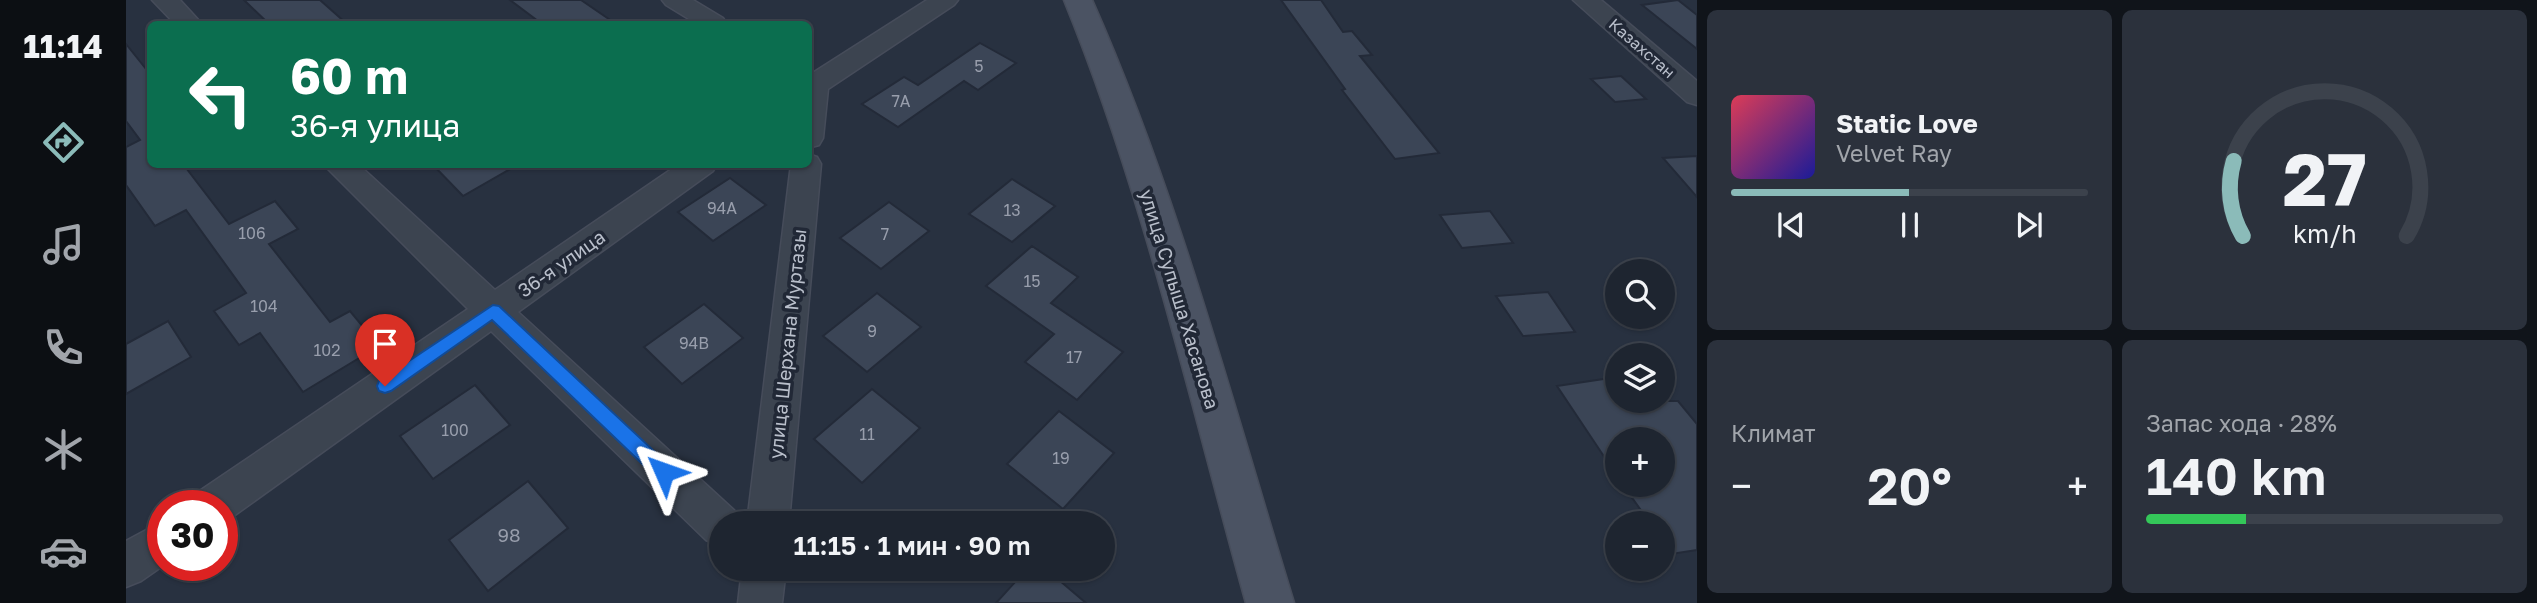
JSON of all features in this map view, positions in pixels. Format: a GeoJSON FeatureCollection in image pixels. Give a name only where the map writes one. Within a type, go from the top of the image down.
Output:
{"type":"FeatureCollection","features":[{"type":"Feature","properties":{"kind":"street"},"geometry":{"type":"LineString","coordinates":[[165,0],[186,21]]}},
{"type":"Feature","properties":{"kind":"street"},"geometry":{"type":"LineString","coordinates":[[675,0],[710,21]]}},
{"type":"Feature","properties":{"kind":"street"},"geometry":{"type":"LineString","coordinates":[[812,85],[945,0]]}},
{"type":"Feature","properties":{"kind":"street","name":"улица Супыша Хасанова"},"geometry":{"type":"LineString","coordinates":[[1078,0],[1112,80],[1151,198],[1270,603]]}},
{"type":"Feature","properties":{"kind":"street","name":"Казахстан"},"geometry":{"type":"LineString","coordinates":[[1586,0],[1697,96]]}},
{"type":"Feature","properties":{"kind":"street"},"geometry":{"type":"LineString","coordinates":[[342,168],[709,515]]}},
{"type":"Feature","properties":{"kind":"street","name":"36-я улица"},"geometry":{"type":"LineString","coordinates":[[236,490],[696,168]]}},
{"type":"Feature","properties":{"kind":"street","name":"улица Шерхана Муртазы"},"geometry":{"type":"LineString","coordinates":[[769,511],[806,168]]}},
{"type":"Feature","properties":{"kind":"street"},"geometry":{"type":"LineString","coordinates":[[126,566],[147,552]]}},
{"type":"Feature","properties":{"kind":"street"},"geometry":{"type":"LineString","coordinates":[[760,603],[763,581]]}},
{"type":"Feature","properties":{"kind":"building"},"geometry":{"type":"Polygon","coordinates":[[[244,0],[320,0],[344,21],[266,21],[244,0]]]}},
{"type":"Feature","properties":{"kind":"building"},"geometry":{"type":"Polygon","coordinates":[[[510,0],[581,0],[612,21],[538,21],[510,0]]]}},
{"type":"Feature","properties":{"kind":"building"},"geometry":{"type":"Polygon","coordinates":[[[1281,0],[1321,0],[1343,32],[1352,31],[1372,55],[1360,56],[1439,153],[1395,159],[1342,90],[1345,89],[1281,0]]]}},
{"type":"Feature","properties":{"kind":"building"},"geometry":{"type":"Polygon","coordinates":[[[1678,0],[1697,15],[1697,49],[1642,5],[1678,0]]]}},
{"type":"Feature","properties":{"kind":"building"},"geometry":{"type":"Polygon","coordinates":[[[980,43],[1016,63],[978,90],[964,81],[898,127],[862,104],[904,77],[918,85],[980,43]]]}},
{"type":"Feature","properties":{"kind":"building"},"geometry":{"type":"Polygon","coordinates":[[[126,44],[147,70],[147,168],[186,168],[229,224],[275,201],[298,229],[269,244],[330,322],[350,311],[379,346],[303,392],[260,333],[239,345],[214,311],[246,293],[186,210],[155,226],[126,185],[126,147],[140,140],[126,121],[126,44]]]}},
{"type":"Feature","properties":{"kind":"building"},"geometry":{"type":"Polygon","coordinates":[[[1621,76],[1646,99],[1615,102],[1591,79],[1621,76]]]}},
{"type":"Feature","properties":{"kind":"building"},"geometry":{"type":"Polygon","coordinates":[[[1697,156],[1697,197],[1663,158],[1697,156]]]}},
{"type":"Feature","properties":{"kind":"building"},"geometry":{"type":"Polygon","coordinates":[[[436,168],[512,168],[463,196],[436,168]]]}},
{"type":"Feature","properties":{"kind":"building"},"geometry":{"type":"Polygon","coordinates":[[[730,178],[766,205],[713,241],[678,212],[730,178]]]}},
{"type":"Feature","properties":{"kind":"building"},"geometry":{"type":"Polygon","coordinates":[[[1012,179],[1055,206],[1012,242],[969,214],[1012,179]]]}},
{"type":"Feature","properties":{"kind":"building"},"geometry":{"type":"Polygon","coordinates":[[[889,202],[929,231],[881,269],[840,238],[889,202]]]}},
{"type":"Feature","properties":{"kind":"building"},"geometry":{"type":"Polygon","coordinates":[[[1490,211],[1513,243],[1462,248],[1440,215],[1490,211]]]}},
{"type":"Feature","properties":{"kind":"building"},"geometry":{"type":"Polygon","coordinates":[[[1032,246],[1078,277],[1051,303],[1123,352],[1077,400],[1025,362],[1054,334],[986,286],[1032,246]]]}},
{"type":"Feature","properties":{"kind":"building"},"geometry":{"type":"Polygon","coordinates":[[[1548,292],[1575,332],[1523,336],[1496,296],[1548,292]]]}},
{"type":"Feature","properties":{"kind":"building"},"geometry":{"type":"Polygon","coordinates":[[[877,293],[921,327],[867,372],[823,336],[877,293]]]}},
{"type":"Feature","properties":{"kind":"building"},"geometry":{"type":"Polygon","coordinates":[[[704,304],[743,338],[682,384],[644,347],[704,304]]]}},
{"type":"Feature","properties":{"kind":"building"},"geometry":{"type":"Polygon","coordinates":[[[168,321],[191,357],[126,394],[126,344],[168,321]]]}},
{"type":"Feature","properties":{"kind":"building"},"geometry":{"type":"Polygon","coordinates":[[[1605,379],[1605,413],[1675,413],[1675,401],[1678,401],[1697,424],[1697,550],[1675,553],[1675,511],[1641,511],[1632,497],[1675,497],[1675,427],[1605,427],[1605,458],[1557,386],[1605,379]]]}},
{"type":"Feature","properties":{"kind":"building"},"geometry":{"type":"Polygon","coordinates":[[[475,385],[510,425],[433,479],[400,436],[475,385]]]}},
{"type":"Feature","properties":{"kind":"building"},"geometry":{"type":"Polygon","coordinates":[[[872,389],[920,428],[862,483],[814,439],[872,389]]]}},
{"type":"Feature","properties":{"kind":"building"},"geometry":{"type":"Polygon","coordinates":[[[1059,411],[1114,453],[1063,509],[1007,464],[1059,411]]]}},
{"type":"Feature","properties":{"kind":"building"},"geometry":{"type":"Polygon","coordinates":[[[528,481],[568,528],[488,591],[449,540],[528,481]]]}},
{"type":"Feature","properties":{"kind":"building"},"geometry":{"type":"Polygon","coordinates":[[[1016,581],[1060,581],[1086,603],[996,603],[1016,581]]]}},
{"type":"Feature","properties":{"kind":"route"},"geometry":{"type":"LineString","coordinates":[[385,386],[493,311],[664,472]]}}]}
